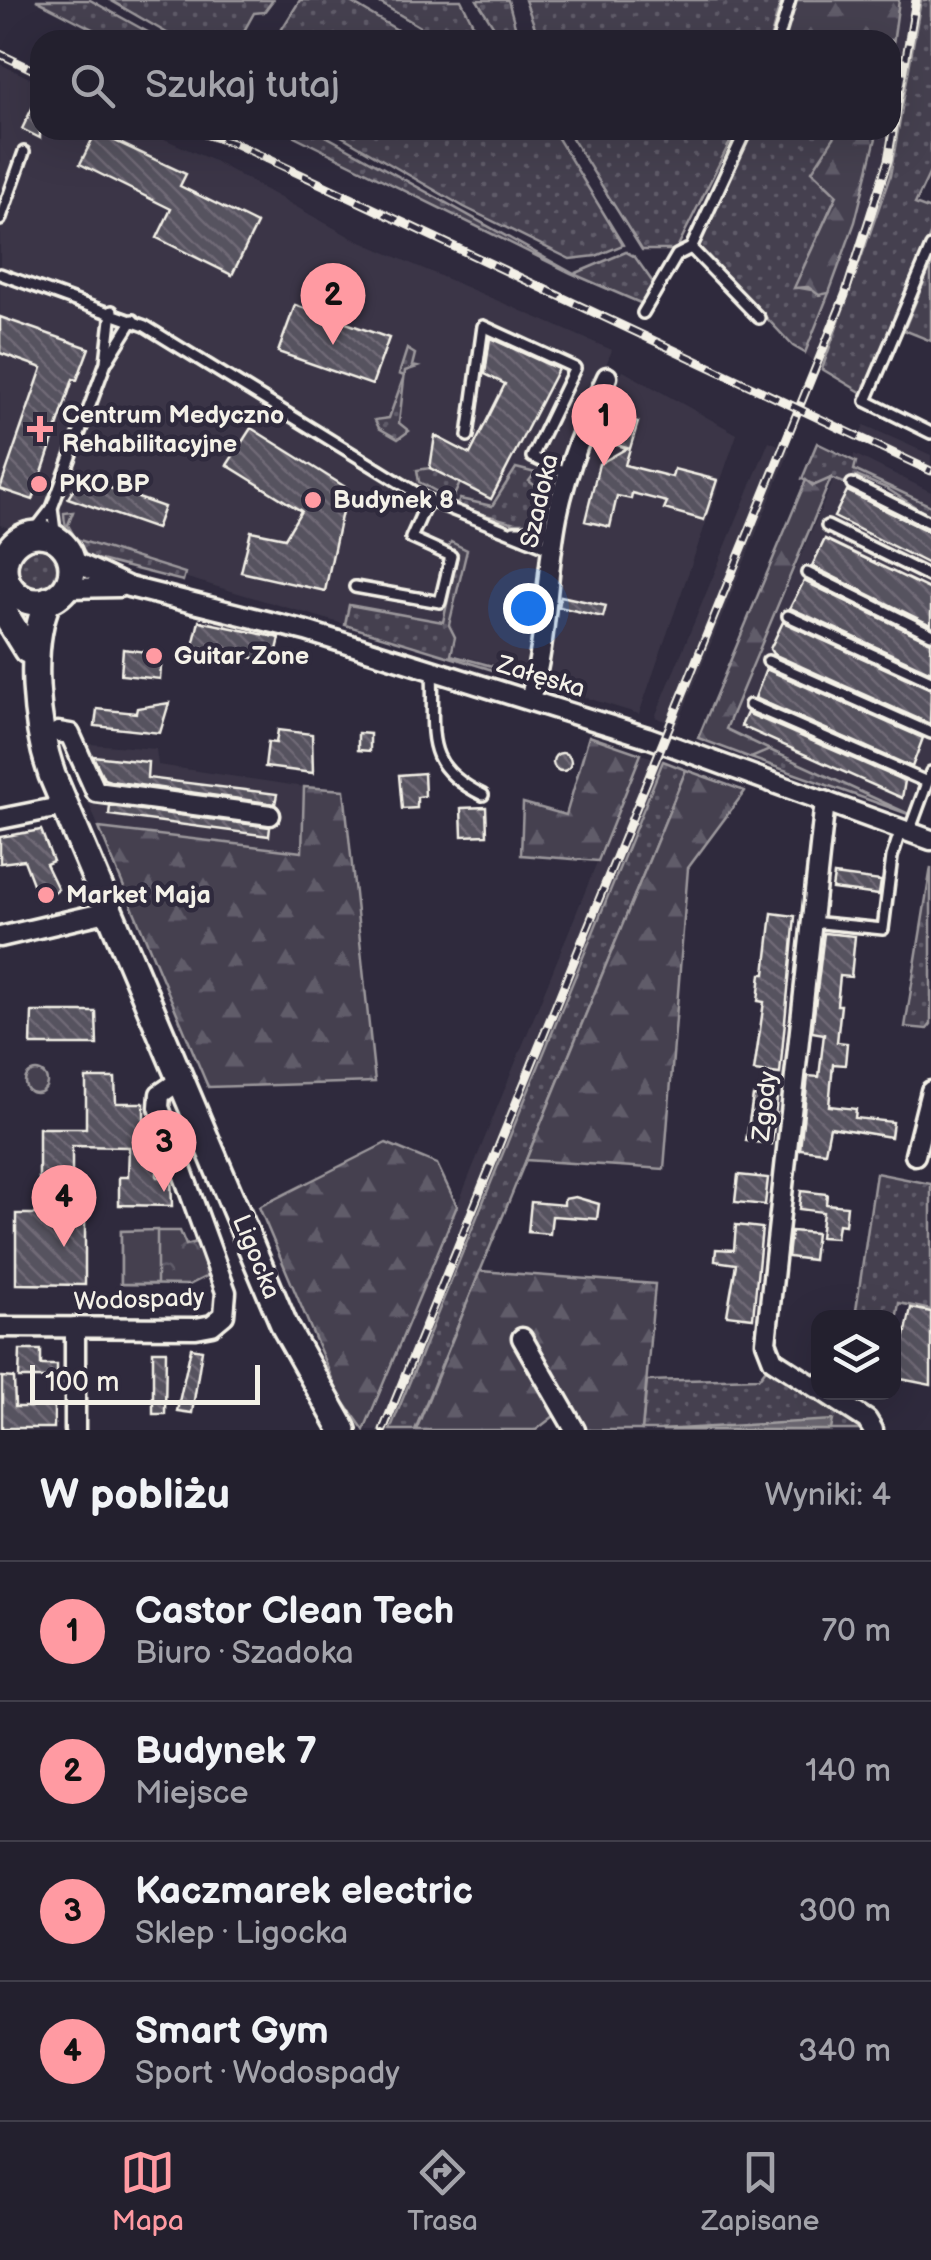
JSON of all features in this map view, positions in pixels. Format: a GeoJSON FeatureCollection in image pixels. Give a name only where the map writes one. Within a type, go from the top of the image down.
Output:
{"type":"FeatureCollection","features":[{"type":"Feature","properties":{"kind":"street","name":"Szadoka"},"geometry":{"type":"LineString","coordinates":[[530,700],[542,645],[554,540],[569,474],[607,377]]}},
{"type":"Feature","properties":{"kind":"street"},"geometry":{"type":"LineString","coordinates":[[57,594],[11,602],[10,586],[18,548],[71,560]]}},
{"type":"Feature","properties":{"kind":"street","name":"Załęska"},"geometry":{"type":"LineString","coordinates":[[71,560],[129,587],[289,626],[530,700],[931,840]]}},
{"type":"Feature","properties":{"kind":"street","name":"Ligocka"},"geometry":{"type":"LineString","coordinates":[[37,691],[40,627],[71,560]]}},
{"type":"Feature","properties":{"kind":"street","name":"Załęska"},"geometry":{"type":"LineString","coordinates":[[57,594],[129,587]]}},
{"type":"Feature","properties":{"kind":"street","name":"Ligocka"},"geometry":{"type":"LineString","coordinates":[[11,602],[27,650],[65,806],[278,1311],[342,1430]]}},
{"type":"Feature","properties":{"kind":"street"},"geometry":{"type":"LineString","coordinates":[[49,734],[70,734],[96,792],[270,815]]}},
{"type":"Feature","properties":{"kind":"street","name":"Zgody"},"geometry":{"type":"LineString","coordinates":[[811,1385],[773,1360],[766,1342],[825,801]]}},
{"type":"Feature","properties":{"kind":"street"},"geometry":{"type":"LineString","coordinates":[[0,819],[65,806]]}},
{"type":"Feature","properties":{"kind":"street"},"geometry":{"type":"LineString","coordinates":[[0,937],[111,912]]}},
{"type":"Feature","properties":{"kind":"street","name":"Ligocka"},"geometry":{"type":"LineString","coordinates":[[182,1079],[160,1094],[159,1107],[193,1209]]}},
{"type":"Feature","properties":{"kind":"street"},"geometry":{"type":"LineString","coordinates":[[915,1155],[929,1104]]}},
{"type":"Feature","properties":{"kind":"street","name":"Wodospady"},"geometry":{"type":"LineString","coordinates":[[0,1326],[196,1328],[220,1320],[227,1307],[226,1292],[193,1209]]}},
{"type":"Feature","properties":{"kind":"street"},"geometry":{"type":"LineString","coordinates":[[75,1327],[75,1430]]}},
{"type":"Feature","properties":{"kind":"street"},"geometry":{"type":"LineString","coordinates":[[522,1338],[575,1430]]}},
{"type":"Feature","properties":{"kind":"street","name":"Zgody"},"geometry":{"type":"LineString","coordinates":[[835,1400],[867,1420],[873,1430]]}},
{"type":"Feature","properties":{"kind":"lane"},"geometry":{"type":"LineString","coordinates":[[781,30],[790,0]]}},
{"type":"Feature","properties":{"kind":"lane"},"geometry":{"type":"LineString","coordinates":[[644,313],[677,255],[691,248],[741,140]]}},
{"type":"Feature","properties":{"kind":"lane"},"geometry":{"type":"LineString","coordinates":[[0,220],[24,152]]}},
{"type":"Feature","properties":{"kind":"lane"},"geometry":{"type":"LineString","coordinates":[[931,247],[866,401],[931,433]]}},
{"type":"Feature","properties":{"kind":"lane"},"geometry":{"type":"LineString","coordinates":[[691,248],[759,318]]}},
{"type":"Feature","properties":{"kind":"lane"},"geometry":{"type":"LineString","coordinates":[[0,274],[132,320],[428,500],[473,522],[554,540]]}},
{"type":"Feature","properties":{"kind":"lane"},"geometry":{"type":"LineString","coordinates":[[106,362],[112,311]]}},
{"type":"Feature","properties":{"kind":"lane"},"geometry":{"type":"LineString","coordinates":[[18,548],[52,508],[106,362],[132,320]]}},
{"type":"Feature","properties":{"kind":"lane"},"geometry":{"type":"LineString","coordinates":[[468,436],[483,326],[576,368],[532,457],[569,474]]}},
{"type":"Feature","properties":{"kind":"lane"},"geometry":{"type":"LineString","coordinates":[[852,484],[931,523]]}},
{"type":"Feature","properties":{"kind":"lane"},"geometry":{"type":"LineString","coordinates":[[355,588],[440,602],[450,556],[411,538],[428,500]]}},
{"type":"Feature","properties":{"kind":"lane"},"geometry":{"type":"LineString","coordinates":[[18,548],[52,508]]}},
{"type":"Feature","properties":{"kind":"lane"},"geometry":{"type":"LineString","coordinates":[[827,526],[931,577]]}},
{"type":"Feature","properties":{"kind":"lane"},"geometry":{"type":"LineString","coordinates":[[514,531],[554,540]]}},
{"type":"Feature","properties":{"kind":"lane"},"geometry":{"type":"LineString","coordinates":[[807,573],[931,634]]}},
{"type":"Feature","properties":{"kind":"lane"},"geometry":{"type":"LineString","coordinates":[[788,616],[931,681]]}},
{"type":"Feature","properties":{"kind":"lane"},"geometry":{"type":"LineString","coordinates":[[768,661],[931,732]]}},
{"type":"Feature","properties":{"kind":"lane"},"geometry":{"type":"LineString","coordinates":[[432,670],[439,762],[456,782],[483,795]]}},
{"type":"Feature","properties":{"kind":"lane"},"geometry":{"type":"LineString","coordinates":[[750,705],[929,777],[892,858],[883,929],[811,922]]}},
{"type":"Feature","properties":{"kind":"shaded area"},"geometry":{"type":"Polygon","coordinates":[[[899,0],[921,0],[901,122],[901,30],[895,30],[899,0]]]}},
{"type":"Feature","properties":{"kind":"shaded area"},"geometry":{"type":"Polygon","coordinates":[[[0,64],[30,78],[30,140],[167,140],[214,161],[352,238],[612,350],[562,474],[540,569],[525,672],[377,634],[79,546],[66,525],[36,515],[12,529],[0,525],[0,64]]]}},
{"type":"Feature","properties":{"kind":"shaded area"},"geometry":{"type":"Polygon","coordinates":[[[876,140],[898,140],[880,210],[822,369],[805,353],[855,222],[876,140]]]}},
{"type":"Feature","properties":{"kind":"shaded area"},"geometry":{"type":"Polygon","coordinates":[[[623,371],[737,434],[639,714],[542,684],[559,559],[578,472],[597,415],[623,371]]]}},
{"type":"Feature","properties":{"kind":"shaded area"},"geometry":{"type":"Polygon","coordinates":[[[864,425],[931,455],[931,474],[858,440],[864,425]]]}},
{"type":"Feature","properties":{"kind":"shaded area"},"geometry":{"type":"Polygon","coordinates":[[[769,441],[790,450],[677,726],[655,717],[769,441]]]}},
{"type":"Feature","properties":{"kind":"shaded area"},"geometry":{"type":"Polygon","coordinates":[[[854,454],[931,492],[931,506],[853,470],[854,454]]]}},
{"type":"Feature","properties":{"kind":"shaded area"},"geometry":{"type":"Polygon","coordinates":[[[834,479],[931,527],[931,762],[911,815],[726,729],[834,479]]]}},
{"type":"Feature","properties":{"kind":"shaded area"},"geometry":{"type":"Polygon","coordinates":[[[63,742],[156,749],[158,765],[304,787],[303,852],[99,828],[63,742]]]}},
{"type":"Feature","properties":{"kind":"shaded area"},"geometry":{"type":"Polygon","coordinates":[[[641,754],[663,761],[390,1430],[366,1430],[641,754]]]}},
{"type":"Feature","properties":{"kind":"shaded area"},"geometry":{"type":"Polygon","coordinates":[[[833,1420],[831,1430],[661,1430],[833,1420]]]}},
{"type":"Feature","properties":{"kind":"green space"},"geometry":{"type":"Polygon","coordinates":[[[36,0],[90,0],[144,30],[94,30],[36,0]]]}},
{"type":"Feature","properties":{"kind":"green space"},"geometry":{"type":"Polygon","coordinates":[[[110,0],[273,0],[264,12],[254,13],[245,30],[162,30],[110,0]]]}},
{"type":"Feature","properties":{"kind":"green space"},"geometry":{"type":"Polygon","coordinates":[[[300,0],[347,0],[397,30],[281,30],[300,0]]]}},
{"type":"Feature","properties":{"kind":"green space"},"geometry":{"type":"Polygon","coordinates":[[[375,0],[461,0],[476,30],[426,30],[375,0]]]}},
{"type":"Feature","properties":{"kind":"green space"},"geometry":{"type":"Polygon","coordinates":[[[477,0],[508,0],[516,30],[496,30],[477,0]]]}},
{"type":"Feature","properties":{"kind":"green space"},"geometry":{"type":"Polygon","coordinates":[[[525,0],[781,0],[773,30],[536,30],[525,0]]]}},
{"type":"Feature","properties":{"kind":"green space"},"geometry":{"type":"Polygon","coordinates":[[[795,0],[899,0],[895,30],[786,30],[795,0]]]}},
{"type":"Feature","properties":{"kind":"green space"},"geometry":{"type":"Polygon","coordinates":[[[921,0],[931,0],[931,170],[915,204],[931,210],[931,233],[864,394],[822,369],[890,176],[896,140],[901,140],[901,114],[921,0]]]}},
{"type":"Feature","properties":{"kind":"green space"},"geometry":{"type":"Polygon","coordinates":[[[302,140],[333,140],[574,274],[626,252],[635,257],[654,284],[645,305],[571,273],[302,140]]]}},
{"type":"Feature","properties":{"kind":"green space"},"geometry":{"type":"Polygon","coordinates":[[[348,140],[559,140],[623,245],[596,256],[570,259],[464,207],[348,140]]]}},
{"type":"Feature","properties":{"kind":"green space"},"geometry":{"type":"Polygon","coordinates":[[[573,140],[731,140],[676,250],[642,250],[573,140]]]}},
{"type":"Feature","properties":{"kind":"green space"},"geometry":{"type":"Polygon","coordinates":[[[745,140],[835,140],[837,194],[795,287],[829,293],[805,353],[793,346],[697,244],[745,140]]]}},
{"type":"Feature","properties":{"kind":"green space"},"geometry":{"type":"Polygon","coordinates":[[[832,140],[876,140],[855,222],[829,293],[819,295],[808,287],[794,288],[837,195],[812,171],[832,140]]]}},
{"type":"Feature","properties":{"kind":"green space"},"geometry":{"type":"Polygon","coordinates":[[[931,265],[931,341],[904,330],[931,265]]]}},
{"type":"Feature","properties":{"kind":"green space"},"geometry":{"type":"Polygon","coordinates":[[[407,349],[415,354],[412,366],[417,367],[405,371],[399,423],[409,431],[398,439],[379,428],[375,420],[389,418],[404,376],[399,374],[407,349]]]}},
{"type":"Feature","properties":{"kind":"green space"},"geometry":{"type":"Polygon","coordinates":[[[817,443],[856,462],[854,470],[931,506],[931,517],[886,488],[856,476],[844,483],[831,478],[816,484],[802,479],[817,443]]]}},
{"type":"Feature","properties":{"kind":"green space"},"geometry":{"type":"Polygon","coordinates":[[[430,468],[460,483],[452,500],[419,482],[417,470],[430,468]]]}},
{"type":"Feature","properties":{"kind":"green space"},"geometry":{"type":"Polygon","coordinates":[[[516,468],[555,478],[553,485],[535,473],[529,481],[549,497],[544,523],[515,523],[456,507],[460,499],[492,506],[516,468]]]}},
{"type":"Feature","properties":{"kind":"green space"},"geometry":{"type":"Polygon","coordinates":[[[831,478],[726,729],[770,750],[751,758],[698,738],[806,480],[813,486],[831,478]]]}},
{"type":"Feature","properties":{"kind":"green space"},"geometry":{"type":"Polygon","coordinates":[[[73,512],[68,525],[76,539],[185,573],[183,581],[96,559],[94,563],[69,535],[64,513],[73,512]]]}},
{"type":"Feature","properties":{"kind":"green space"},"geometry":{"type":"Polygon","coordinates":[[[451,542],[467,550],[449,625],[455,637],[451,655],[523,674],[512,676],[345,625],[349,605],[443,622],[458,554],[448,548],[451,542]]]}},
{"type":"Feature","properties":{"kind":"green space"},"geometry":{"type":"Polygon","coordinates":[[[38,548],[52,554],[58,568],[52,582],[38,588],[24,582],[18,568],[24,554],[38,548]]]}},
{"type":"Feature","properties":{"kind":"green space"},"geometry":{"type":"Polygon","coordinates":[[[589,736],[641,754],[598,861],[521,855],[523,803],[566,815],[589,736]]]}},
{"type":"Feature","properties":{"kind":"green space"},"geometry":{"type":"Polygon","coordinates":[[[770,750],[911,815],[745,756],[770,750]]]}},
{"type":"Feature","properties":{"kind":"green space"},"geometry":{"type":"Polygon","coordinates":[[[663,761],[686,770],[415,1430],[390,1430],[663,761]]]}},
{"type":"Feature","properties":{"kind":"green space"},"geometry":{"type":"Polygon","coordinates":[[[686,770],[745,791],[688,868],[664,1169],[526,1160],[686,770]]]}},
{"type":"Feature","properties":{"kind":"green space"},"geometry":{"type":"Polygon","coordinates":[[[304,787],[344,790],[375,1082],[208,1087],[99,828],[302,852],[304,787]]]}},
{"type":"Feature","properties":{"kind":"green space"},"geometry":{"type":"Polygon","coordinates":[[[931,867],[931,1024],[927,1029],[905,1027],[931,867]]]}},
{"type":"Feature","properties":{"kind":"green space"},"geometry":{"type":"Polygon","coordinates":[[[32,1071],[40,1071],[47,1082],[40,1093],[32,1093],[25,1086],[25,1078],[32,1071]]]}},
{"type":"Feature","properties":{"kind":"green space"},"geometry":{"type":"Polygon","coordinates":[[[386,1143],[437,1164],[457,1206],[364,1430],[339,1395],[259,1207],[386,1143]]]}},
{"type":"Feature","properties":{"kind":"green space"},"geometry":{"type":"Polygon","coordinates":[[[876,1173],[931,1184],[931,1310],[899,1303],[898,1310],[856,1310],[876,1173]]]}},
{"type":"Feature","properties":{"kind":"green space"},"geometry":{"type":"Polygon","coordinates":[[[157,1230],[157,1284],[121,1284],[121,1231],[157,1230]]]}},
{"type":"Feature","properties":{"kind":"green space"},"geometry":{"type":"Polygon","coordinates":[[[121,1231],[180,1231],[186,1245],[200,1241],[213,1273],[189,1285],[121,1284],[121,1231]]]}},
{"type":"Feature","properties":{"kind":"green space"},"geometry":{"type":"Polygon","coordinates":[[[480,1271],[655,1284],[642,1430],[584,1430],[571,1403],[536,1430],[416,1430],[480,1271]]]}},
{"type":"Feature","properties":{"kind":"green space"},"geometry":{"type":"Polygon","coordinates":[[[769,1365],[811,1391],[811,1400],[825,1400],[858,1421],[863,1430],[642,1430],[647,1381],[759,1378],[769,1365]]]}},
{"type":"Feature","properties":{"kind":"building"},"geometry":{"type":"Polygon","coordinates":[[[30,113],[30,133],[22,129],[30,113]]]}},
{"type":"Feature","properties":{"kind":"building"},"geometry":{"type":"Polygon","coordinates":[[[92,140],[113,140],[186,174],[180,186],[257,224],[232,275],[157,238],[171,209],[80,164],[92,140]]]}},
{"type":"Feature","properties":{"kind":"building"},"geometry":{"type":"Polygon","coordinates":[[[295,305],[389,338],[372,385],[278,352],[295,305]]]}},
{"type":"Feature","properties":{"kind":"building"},"geometry":{"type":"Polygon","coordinates":[[[0,317],[89,348],[77,380],[73,379],[33,500],[0,489],[42,368],[0,353],[0,317]]]}},
{"type":"Feature","properties":{"kind":"building"},"geometry":{"type":"Polygon","coordinates":[[[490,338],[558,369],[491,499],[430,468],[435,436],[470,454],[505,384],[485,374],[490,338]]]}},
{"type":"Feature","properties":{"kind":"building"},"geometry":{"type":"Polygon","coordinates":[[[616,415],[638,422],[625,465],[672,477],[674,469],[717,480],[704,520],[664,509],[667,502],[632,493],[631,499],[617,496],[610,527],[585,521],[599,464],[627,448],[607,442],[616,415]]]}},
{"type":"Feature","properties":{"kind":"building","name":"Budynek 8"},"geometry":{"type":"Polygon","coordinates":[[[251,428],[347,488],[325,591],[241,572],[251,531],[285,538],[301,511],[227,465],[251,428]]]}},
{"type":"Feature","properties":{"kind":"building"},"geometry":{"type":"Polygon","coordinates":[[[81,478],[164,507],[156,529],[68,498],[81,478]]]}},
{"type":"Feature","properties":{"kind":"building"},"geometry":{"type":"Polygon","coordinates":[[[847,491],[931,533],[931,565],[834,517],[847,491]]]}},
{"type":"Feature","properties":{"kind":"building"},"geometry":{"type":"Polygon","coordinates":[[[825,539],[931,590],[931,625],[812,566],[825,539]]]}},
{"type":"Feature","properties":{"kind":"building"},"geometry":{"type":"Polygon","coordinates":[[[804,581],[931,642],[931,672],[790,608],[804,581]]]}},
{"type":"Feature","properties":{"kind":"building"},"geometry":{"type":"Polygon","coordinates":[[[561,596],[606,606],[603,617],[559,607],[561,596]]]}},
{"type":"Feature","properties":{"kind":"building"},"geometry":{"type":"Polygon","coordinates":[[[199,621],[280,638],[274,662],[193,646],[199,621]]]}},
{"type":"Feature","properties":{"kind":"building"},"geometry":{"type":"Polygon","coordinates":[[[783,622],[931,689],[930,724],[773,654],[770,649],[783,622]]]}},
{"type":"Feature","properties":{"kind":"building"},"geometry":{"type":"Polygon","coordinates":[[[123,649],[162,654],[160,679],[121,675],[123,649]]]}},
{"type":"Feature","properties":{"kind":"building"},"geometry":{"type":"Polygon","coordinates":[[[766,669],[923,738],[912,767],[755,698],[766,669]]]}},
{"type":"Feature","properties":{"kind":"building"},"geometry":{"type":"Polygon","coordinates":[[[169,703],[160,733],[95,726],[97,709],[136,713],[137,708],[169,703]]]}},
{"type":"Feature","properties":{"kind":"building"},"geometry":{"type":"Polygon","coordinates":[[[747,713],[905,781],[902,798],[741,726],[747,713]]]}},
{"type":"Feature","properties":{"kind":"building"},"geometry":{"type":"Polygon","coordinates":[[[278,730],[312,734],[313,773],[265,767],[268,742],[276,743],[278,730]]]}},
{"type":"Feature","properties":{"kind":"building"},"geometry":{"type":"Polygon","coordinates":[[[358,733],[370,734],[370,751],[358,750],[358,733]]]}},
{"type":"Feature","properties":{"kind":"building"},"geometry":{"type":"Polygon","coordinates":[[[562,753],[569,755],[569,769],[562,771],[555,769],[553,762],[555,755],[562,753]]]}},
{"type":"Feature","properties":{"kind":"building"},"geometry":{"type":"Polygon","coordinates":[[[93,756],[148,762],[147,778],[277,794],[275,804],[110,781],[104,779],[93,756]]]}},
{"type":"Feature","properties":{"kind":"building"},"geometry":{"type":"Polygon","coordinates":[[[424,773],[425,796],[417,797],[417,808],[402,809],[399,775],[424,773]]]}},
{"type":"Feature","properties":{"kind":"building"},"geometry":{"type":"Polygon","coordinates":[[[110,806],[270,827],[269,836],[109,815],[110,806]]]}},
{"type":"Feature","properties":{"kind":"building"},"geometry":{"type":"Polygon","coordinates":[[[486,807],[487,835],[462,836],[461,808],[486,807]]]}},
{"type":"Feature","properties":{"kind":"building"},"geometry":{"type":"Polygon","coordinates":[[[41,830],[53,861],[46,864],[58,889],[40,902],[24,860],[0,863],[0,837],[41,830]]]}},
{"type":"Feature","properties":{"kind":"building"},"geometry":{"type":"Polygon","coordinates":[[[834,875],[881,881],[879,895],[832,889],[834,875]]]}},
{"type":"Feature","properties":{"kind":"building"},"geometry":{"type":"Polygon","coordinates":[[[772,913],[795,916],[780,1074],[754,1071],[764,1002],[758,1001],[761,974],[765,974],[772,913]]]}},
{"type":"Feature","properties":{"kind":"building"},"geometry":{"type":"Polygon","coordinates":[[[824,933],[855,936],[851,977],[840,976],[837,1005],[841,1005],[837,1042],[847,1043],[845,1065],[833,1064],[829,1106],[856,1109],[855,1118],[893,1122],[891,1137],[830,1127],[825,1152],[800,1149],[808,1076],[819,1077],[824,1034],[812,1032],[824,933]]]}},
{"type":"Feature","properties":{"kind":"building"},"geometry":{"type":"Polygon","coordinates":[[[32,1012],[96,1012],[97,1045],[31,1045],[32,1012]]]}},
{"type":"Feature","properties":{"kind":"building"},"geometry":{"type":"Polygon","coordinates":[[[86,1078],[115,1078],[116,1103],[144,1103],[144,1142],[157,1142],[157,1177],[171,1177],[172,1206],[119,1205],[119,1177],[128,1177],[129,1147],[72,1146],[72,1187],[39,1186],[39,1128],[86,1128],[86,1078]]]}},
{"type":"Feature","properties":{"kind":"building"},"geometry":{"type":"Polygon","coordinates":[[[753,1096],[777,1099],[772,1144],[746,1141],[753,1096]]]}},
{"type":"Feature","properties":{"kind":"building"},"geometry":{"type":"Polygon","coordinates":[[[738,1175],[768,1178],[765,1205],[735,1202],[738,1175]]]}},
{"type":"Feature","properties":{"kind":"building"},"geometry":{"type":"Polygon","coordinates":[[[801,1191],[827,1194],[826,1204],[847,1206],[845,1225],[838,1224],[836,1238],[820,1237],[823,1212],[799,1209],[801,1191]]]}},
{"type":"Feature","properties":{"kind":"building"},"geometry":{"type":"Polygon","coordinates":[[[575,1197],[599,1204],[597,1219],[552,1216],[550,1234],[528,1232],[531,1202],[564,1205],[564,1199],[575,1197]]]}},
{"type":"Feature","properties":{"kind":"building"},"geometry":{"type":"Polygon","coordinates":[[[16,1214],[85,1214],[85,1285],[16,1284],[16,1214]]]}},
{"type":"Feature","properties":{"kind":"building"},"geometry":{"type":"Polygon","coordinates":[[[736,1225],[762,1228],[753,1318],[727,1315],[736,1264],[715,1261],[716,1249],[734,1250],[736,1225]]]}},
{"type":"Feature","properties":{"kind":"building"},"geometry":{"type":"Polygon","coordinates":[[[791,1231],[816,1233],[813,1260],[788,1257],[791,1231]]]}},
{"type":"Feature","properties":{"kind":"building"},"geometry":{"type":"Polygon","coordinates":[[[911,1308],[931,1312],[931,1385],[901,1379],[901,1355],[911,1308]]]}},
{"type":"Feature","properties":{"kind":"building"},"geometry":{"type":"Polygon","coordinates":[[[191,1348],[202,1350],[192,1413],[177,1411],[191,1348]]]}},
{"type":"Feature","properties":{"kind":"building"},"geometry":{"type":"Polygon","coordinates":[[[20,1350],[41,1350],[41,1365],[57,1365],[57,1378],[19,1378],[20,1350]]]}},
{"type":"Feature","properties":{"kind":"building"},"geometry":{"type":"Polygon","coordinates":[[[153,1351],[166,1351],[165,1414],[153,1414],[153,1351]]]}},
{"type":"Feature","properties":{"kind":"building"},"geometry":{"type":"Polygon","coordinates":[[[2,1377],[14,1378],[15,1407],[54,1407],[54,1428],[2,1428],[2,1377]]]}},
{"type":"Feature","properties":{"kind":"railway"},"geometry":{"type":"LineString","coordinates":[[901,86],[916,0]]}},
{"type":"Feature","properties":{"kind":"railway"},"geometry":{"type":"LineString","coordinates":[[0,54],[30,68]]}},
{"type":"Feature","properties":{"kind":"railway"},"geometry":{"type":"LineString","coordinates":[[223,140],[931,471]]}},
{"type":"Feature","properties":{"kind":"railway"},"geometry":{"type":"LineString","coordinates":[[383,1430],[845,295],[892,140]]}},
{"type":"Feature","properties":{"kind":"place","name":"Budynek 7"},"geometry":{"type":"Point","coordinates":[333,345]}},
{"type":"Feature","properties":{"kind":"place","name":"Centrum Medyczno Rehabilitacyjne"},"geometry":{"type":"Point","coordinates":[40,429]}},
{"type":"Feature","properties":{"kind":"place","name":"Castor Clean Tech"},"geometry":{"type":"Point","coordinates":[604,466]}},
{"type":"Feature","properties":{"kind":"place","name":"PKO BP"},"geometry":{"type":"Point","coordinates":[39,484]}},
{"type":"Feature","properties":{"kind":"place","name":"Budynek 8"},"geometry":{"type":"Point","coordinates":[313,500]}},
{"type":"Feature","properties":{"kind":"place","name":"Guitar Zone"},"geometry":{"type":"Point","coordinates":[154,656]}},
{"type":"Feature","properties":{"kind":"place","name":"Market Maja"},"geometry":{"type":"Point","coordinates":[46,895]}},
{"type":"Feature","properties":{"kind":"place","name":"Kaczmarek electric"},"geometry":{"type":"Point","coordinates":[164,1192]}},
{"type":"Feature","properties":{"kind":"place","name":"Smart Gym"},"geometry":{"type":"Point","coordinates":[64,1247]}}]}
